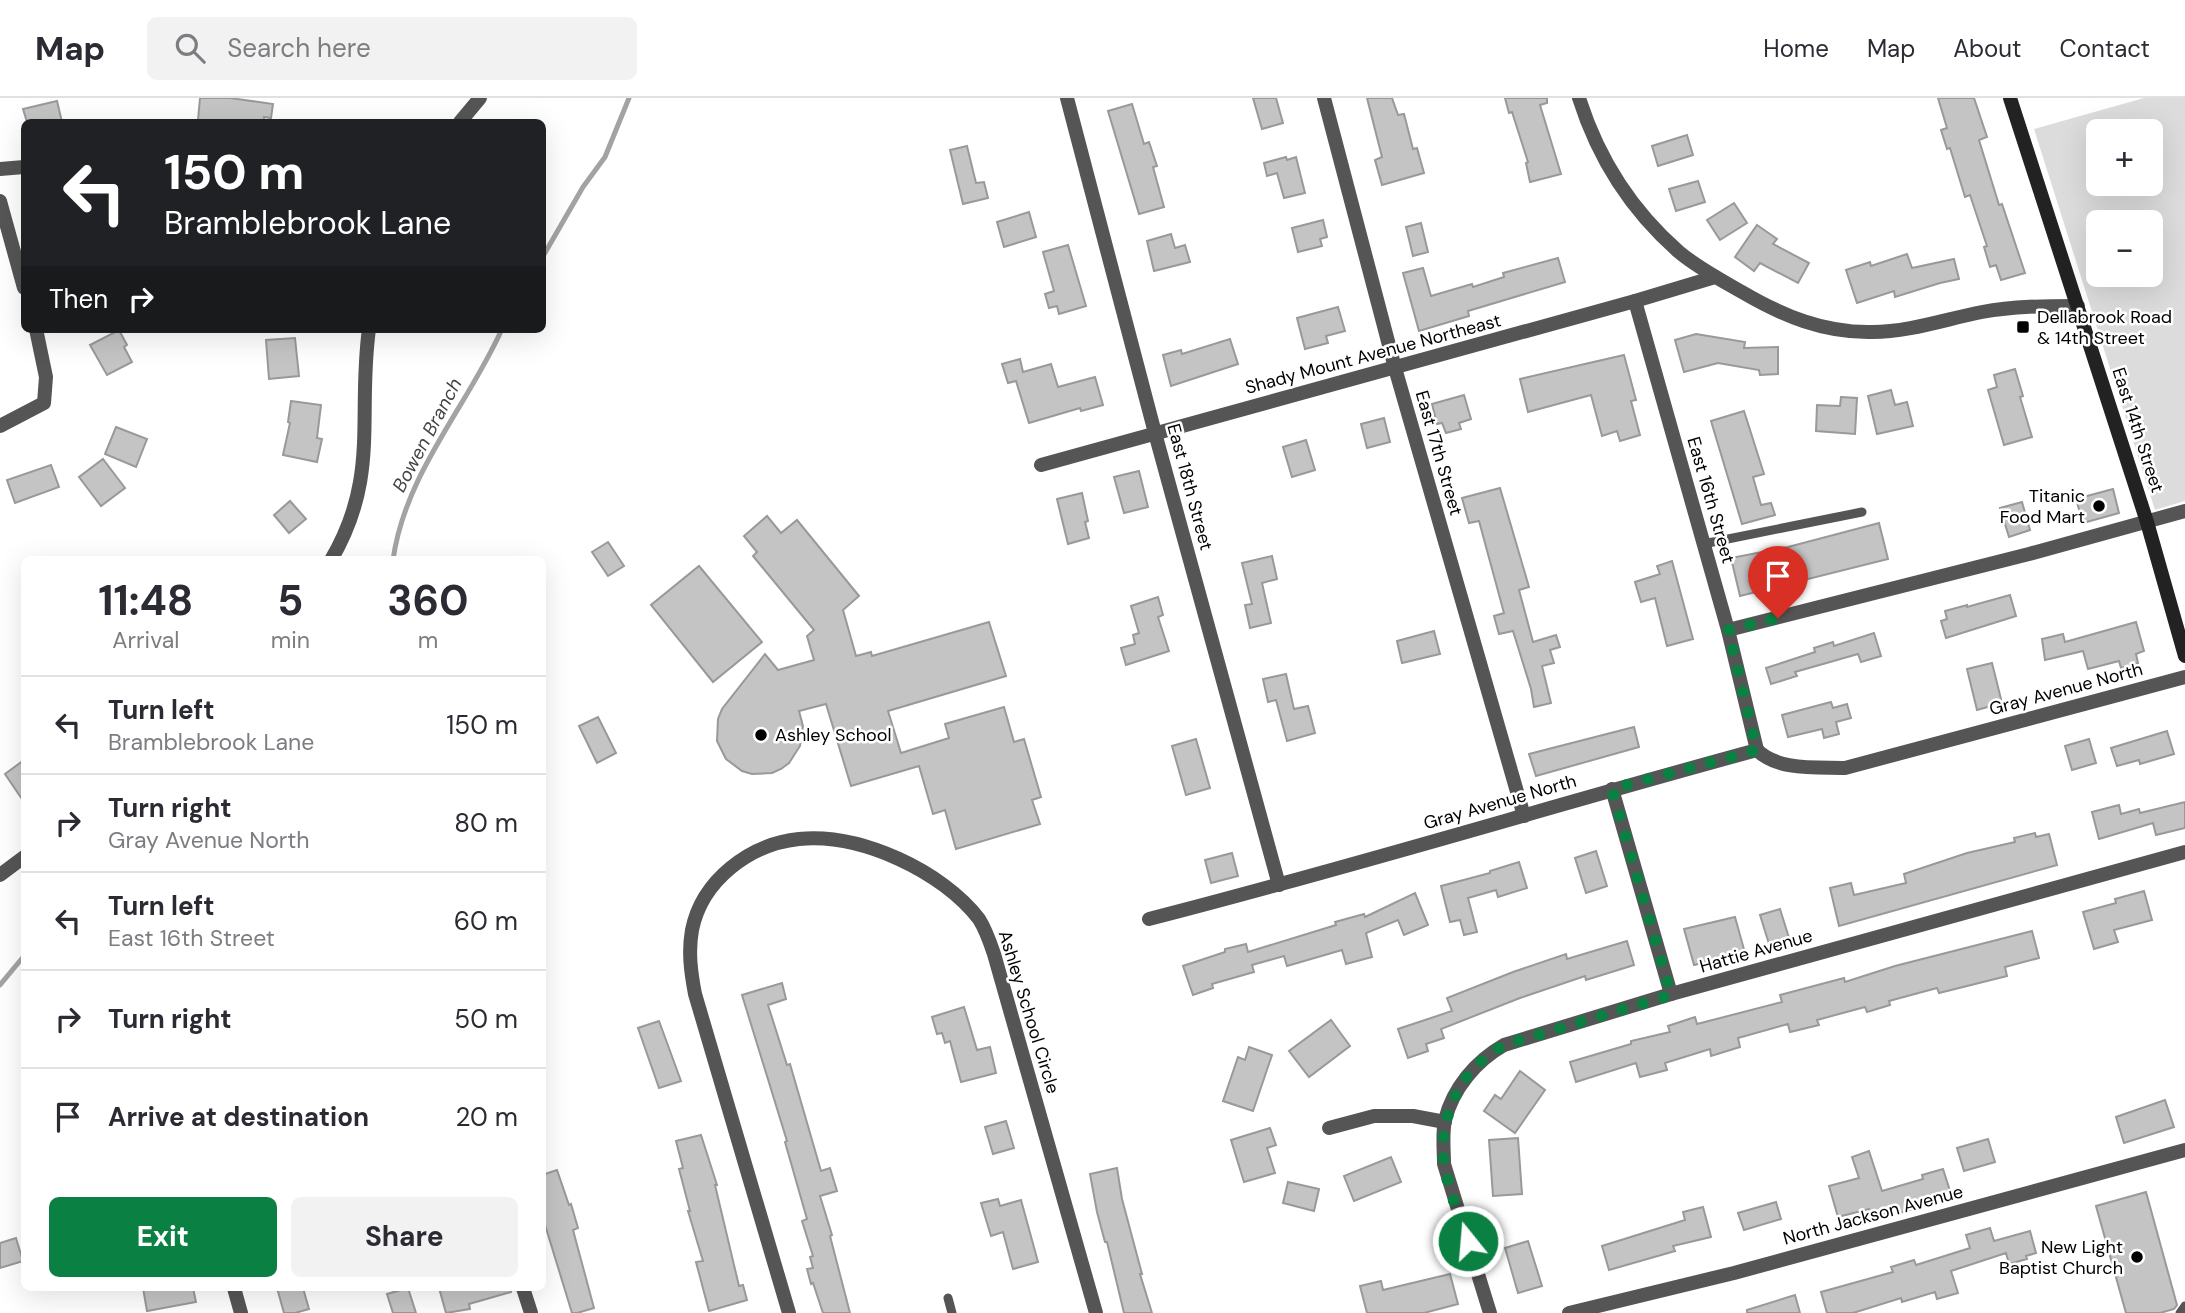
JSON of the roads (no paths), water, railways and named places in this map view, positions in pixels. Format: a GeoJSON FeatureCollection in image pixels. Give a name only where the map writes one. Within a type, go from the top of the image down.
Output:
{"type":"FeatureCollection","features":[{"type":"Feature","properties":{"kind":"main road","name":"East 14th Street"},"geometry":{"type":"LineString","coordinates":[[2010,98],[2147,522],[2185,656]]}},
{"type":"Feature","properties":{"kind":"street"},"geometry":{"type":"LineString","coordinates":[[462,119],[480,98]]}},
{"type":"Feature","properties":{"kind":"street","name":"East 18th Street"},"geometry":{"type":"LineString","coordinates":[[1067,98],[1279,886]]}},
{"type":"Feature","properties":{"kind":"street","name":"East 17th Street"},"geometry":{"type":"LineString","coordinates":[[1324,98],[1395,368],[1524,816]]}},
{"type":"Feature","properties":{"kind":"street"},"geometry":{"type":"LineString","coordinates":[[1579,98],[1606,165],[1636,207],[1680,253],[1715,277],[1776,312],[1818,326],[1852,332],[1907,329],[2022,306],[2078,306]]}},
{"type":"Feature","properties":{"kind":"street"},"geometry":{"type":"LineString","coordinates":[[0,169],[21,167]]}},
{"type":"Feature","properties":{"kind":"street"},"geometry":{"type":"LineString","coordinates":[[0,201],[21,277]]}},
{"type":"Feature","properties":{"kind":"street","name":"Shady Mount Avenue Northeast"},"geometry":{"type":"LineString","coordinates":[[1041,465],[1715,277]]}},
{"type":"Feature","properties":{"kind":"street","name":"East 16th Street"},"geometry":{"type":"LineString","coordinates":[[1635,301],[1728,630],[1757,750]]}},
{"type":"Feature","properties":{"kind":"street"},"geometry":{"type":"LineString","coordinates":[[0,426],[44,403],[46,377],[37,333]]}},
{"type":"Feature","properties":{"kind":"street"},"geometry":{"type":"LineString","coordinates":[[333,556],[348,527],[362,481],[369,333]]}},
{"type":"Feature","properties":{"kind":"street"},"geometry":{"type":"LineString","coordinates":[[1728,630],[2185,510]]}},
{"type":"Feature","properties":{"kind":"street","name":"Gray Avenue North"},"geometry":{"type":"LineString","coordinates":[[1149,919],[1279,886],[1612,789],[1757,750],[1764,757],[1796,766],[1845,768],[2185,677]]}},
{"type":"Feature","properties":{"kind":"street"},"geometry":{"type":"LineString","coordinates":[[1612,789],[1671,995]]}},
{"type":"Feature","properties":{"kind":"street","name":"Ashley School Circle"},"geometry":{"type":"LineString","coordinates":[[789,1313],[695,994],[690,952],[696,915],[726,869],[766,846],[801,839],[834,840],[904,861],[948,889],[963,901],[979,920],[994,954],[1096,1313]]}},
{"type":"Feature","properties":{"kind":"street","name":"Hattie Avenue"},"geometry":{"type":"LineString","coordinates":[[1490,1313],[1444,1164],[1445,1122],[1458,1090],[1489,1053],[1504,1045],[1671,995],[2185,852]]}},
{"type":"Feature","properties":{"kind":"street"},"geometry":{"type":"LineString","coordinates":[[0,875],[21,859]]}},
{"type":"Feature","properties":{"kind":"street"},"geometry":{"type":"LineString","coordinates":[[1329,1128],[1374,1116],[1413,1116],[1445,1122]]}},
{"type":"Feature","properties":{"kind":"street","name":"North Jackson Avenue"},"geometry":{"type":"LineString","coordinates":[[1569,1313],[2184,1154]]}},
{"type":"Feature","properties":{"kind":"street"},"geometry":{"type":"LineString","coordinates":[[235,1291],[242,1313]]}},
{"type":"Feature","properties":{"kind":"street"},"geometry":{"type":"LineString","coordinates":[[524,1291],[531,1313]]}},
{"type":"Feature","properties":{"kind":"lane"},"geometry":{"type":"LineString","coordinates":[[1703,544],[1862,512]]}},
{"type":"Feature","properties":{"kind":"lane"},"geometry":{"type":"LineString","coordinates":[[948,1298],[952,1313]]}},
{"type":"Feature","properties":{"kind":"lane"},"geometry":{"type":"LineString","coordinates":[[2180,1313],[2185,1306]]}},
{"type":"Feature","properties":{"kind":"waterway","name":"Bowen Branch"},"geometry":{"type":"LineString","coordinates":[[546,251],[583,187],[605,157],[629,98]]}},
{"type":"Feature","properties":{"kind":"waterway","name":"Bowen Branch"},"geometry":{"type":"LineString","coordinates":[[394,556],[410,498],[500,333]]}},
{"type":"Feature","properties":{"kind":"waterway","name":"Bowen Branch"},"geometry":{"type":"LineString","coordinates":[[0,985],[21,960]]}},
{"type":"Feature","properties":{"kind":"place","name":"Dellabrook Road & 14th Street"},"geometry":{"type":"Point","coordinates":[2023,327]}},
{"type":"Feature","properties":{"kind":"place","name":"Titanic Food Mart"},"geometry":{"type":"Point","coordinates":[2099,506]}},
{"type":"Feature","properties":{"kind":"place","name":"Ashley School"},"geometry":{"type":"Point","coordinates":[761,735]}},
{"type":"Feature","properties":{"kind":"place","name":"New Light Baptist Church"},"geometry":{"type":"Point","coordinates":[2137,1257]}}]}
